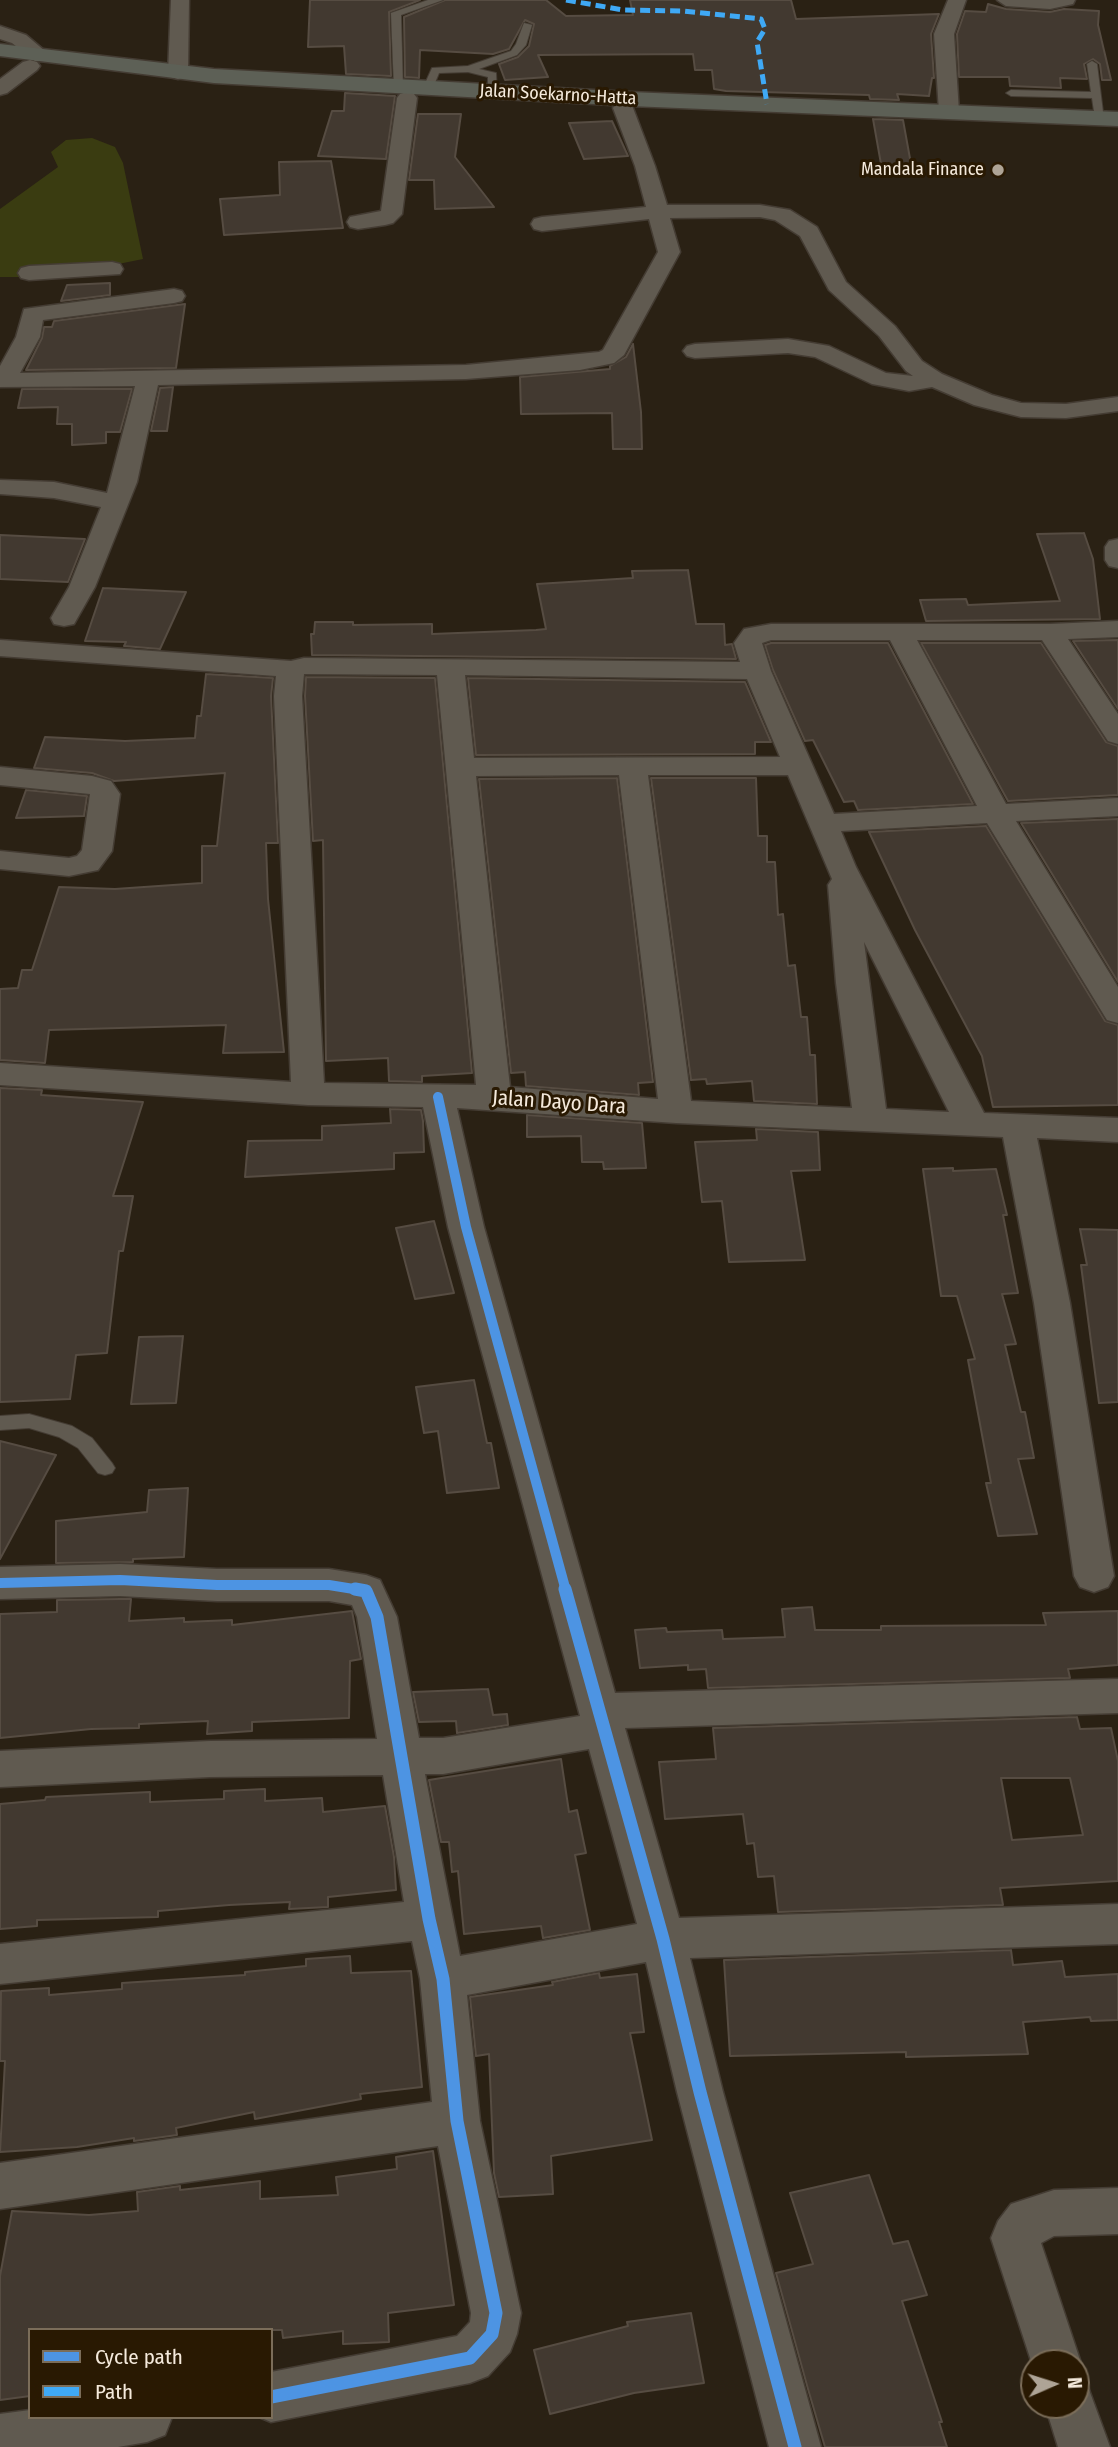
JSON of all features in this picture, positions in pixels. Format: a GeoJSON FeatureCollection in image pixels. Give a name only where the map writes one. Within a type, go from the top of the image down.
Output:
{"type":"FeatureCollection","features":[{"type":"Feature","properties":{"kind":"main road","name":"Jalan Soekarno-Hatta"},"geometry":{"type":"LineString","coordinates":[[0,50],[36,61],[402,92],[428,88],[949,112],[1112,123]]}},
{"type":"Feature","properties":{"kind":"main road"},"geometry":{"type":"LineString","coordinates":[[0,61],[36,61],[163,82],[402,92],[623,108],[1112,123]]}},
{"type":"Feature","properties":{"kind":"street"},"geometry":{"type":"LineString","coordinates":[[178,73],[180,0]]}},
{"type":"Feature","properties":{"kind":"street"},"geometry":{"type":"LineString","coordinates":[[949,112],[944,34],[957,0]]}},
{"type":"Feature","properties":{"kind":"street"},"geometry":{"type":"LineString","coordinates":[[1006,0],[1050,3],[1066,0]]}},
{"type":"Feature","properties":{"kind":"street"},"geometry":{"type":"LineString","coordinates":[[0,32],[19,39],[36,61],[0,89]]}},
{"type":"Feature","properties":{"kind":"street"},"geometry":{"type":"LineString","coordinates":[[358,222],[385,219],[391,214],[402,92]]}},
{"type":"Feature","properties":{"kind":"street"},"geometry":{"type":"LineString","coordinates":[[2,380],[466,372],[600,359],[612,355],[669,252],[645,166],[623,108]]}},
{"type":"Feature","properties":{"kind":"street"},"geometry":{"type":"LineString","coordinates":[[542,224],[658,212],[760,211],[782,215],[799,223],[813,238],[837,285],[887,331],[914,366],[934,379],[983,400],[1021,410],[1066,411],[1118,404]]}},
{"type":"Feature","properties":{"kind":"street"},"geometry":{"type":"LineString","coordinates":[[2,380],[28,337],[32,314],[21,274],[112,269]]}},
{"type":"Feature","properties":{"kind":"street"},"geometry":{"type":"LineString","coordinates":[[32,314],[174,296]]}},
{"type":"Feature","properties":{"kind":"street"},"geometry":{"type":"LineString","coordinates":[[695,351],[788,346],[821,351],[880,379],[909,384],[934,379]]}},
{"type":"Feature","properties":{"kind":"street"},"geometry":{"type":"LineString","coordinates":[[64,618],[82,587],[116,502],[132,452],[148,379]]}},
{"type":"Feature","properties":{"kind":"street"},"geometry":{"type":"LineString","coordinates":[[1,487],[54,490],[116,502]]}},
{"type":"Feature","properties":{"kind":"street"},"geometry":{"type":"LineString","coordinates":[[1118,547],[1118,560]]}},
{"type":"Feature","properties":{"kind":"street"},"geometry":{"type":"LineString","coordinates":[[972,1124],[841,867],[757,671],[748,643],[754,635],[771,632],[1050,632],[1118,629]]}},
{"type":"Feature","properties":{"kind":"street"},"geometry":{"type":"LineString","coordinates":[[1050,632],[1118,735]]}},
{"type":"Feature","properties":{"kind":"street"},"geometry":{"type":"LineString","coordinates":[[900,633],[996,813],[1118,1013]]}},
{"type":"Feature","properties":{"kind":"street"},"geometry":{"type":"LineString","coordinates":[[0,648],[291,669],[304,666],[757,671]]}},
{"type":"Feature","properties":{"kind":"street"},"geometry":{"type":"LineString","coordinates":[[450,667],[494,1097]]}},
{"type":"Feature","properties":{"kind":"street"},"geometry":{"type":"LineString","coordinates":[[291,669],[288,696],[307,1094]]}},
{"type":"Feature","properties":{"kind":"street"},"geometry":{"type":"LineString","coordinates":[[459,767],[799,766]]}},
{"type":"Feature","properties":{"kind":"street"},"geometry":{"type":"LineString","coordinates":[[632,767],[676,1112]]}},
{"type":"Feature","properties":{"kind":"street"},"geometry":{"type":"LineString","coordinates":[[0,776],[92,785],[101,787],[105,794],[97,851],[88,863],[69,867],[0,860]]}},
{"type":"Feature","properties":{"kind":"street"},"geometry":{"type":"LineString","coordinates":[[823,823],[1118,807]]}},
{"type":"Feature","properties":{"kind":"street"},"geometry":{"type":"LineString","coordinates":[[841,867],[852,983],[872,1121]]}},
{"type":"Feature","properties":{"kind":"street","name":"Jalan Dayo Dara"},"geometry":{"type":"LineString","coordinates":[[0,1074],[307,1094],[494,1097],[676,1112],[1118,1130]]}},
{"type":"Feature","properties":{"kind":"street"},"geometry":{"type":"LineString","coordinates":[[438,1097],[467,1227],[510,1391],[663,1939],[700,2092],[795,2447]]}},
{"type":"Feature","properties":{"kind":"street"},"geometry":{"type":"LineString","coordinates":[[1018,1125],[1052,1303],[1094,1576]]}},
{"type":"Feature","properties":{"kind":"street"},"geometry":{"type":"LineString","coordinates":[[0,1583],[120,1580],[217,1585],[329,1585],[366,1591],[377,1617],[429,1919],[443,1979],[457,2121],[496,2313],[492,2334],[470,2358],[273,2397]]}},
{"type":"Feature","properties":{"kind":"street"},"geometry":{"type":"LineString","coordinates":[[0,1769],[210,1759],[443,1756],[602,1720],[1118,1696]]}},
{"type":"Feature","properties":{"kind":"street"},"geometry":{"type":"LineString","coordinates":[[0,1964],[429,1919]]}},
{"type":"Feature","properties":{"kind":"street"},"geometry":{"type":"LineString","coordinates":[[443,1979],[663,1939],[1118,1924]]}},
{"type":"Feature","properties":{"kind":"street"},"geometry":{"type":"LineString","coordinates":[[0,2186],[457,2121]]}},
{"type":"Feature","properties":{"kind":"street"},"geometry":{"type":"LineString","coordinates":[[1051,2349],[1015,2238],[1028,2221],[1054,2213],[1118,2211]]}},
{"type":"Feature","properties":{"kind":"street"},"geometry":{"type":"LineString","coordinates":[[26,2440],[136,2419]]}},
{"type":"Feature","properties":{"kind":"street"},"geometry":{"type":"LineString","coordinates":[[1075,2419],[1084,2447]]}},
{"type":"Feature","properties":{"kind":"lane"},"geometry":{"type":"LineString","coordinates":[[402,92],[396,13],[438,0]]}},
{"type":"Feature","properties":{"kind":"lane"},"geometry":{"type":"LineString","coordinates":[[468,69],[507,57],[517,50],[527,25]]}},
{"type":"Feature","properties":{"kind":"lane"},"geometry":{"type":"LineString","coordinates":[[1092,64],[1097,95],[1112,123]]}},
{"type":"Feature","properties":{"kind":"lane"},"geometry":{"type":"LineString","coordinates":[[428,88],[435,70],[468,69],[493,75],[493,91]]}},
{"type":"Feature","properties":{"kind":"lane"},"geometry":{"type":"LineString","coordinates":[[1011,93],[1097,95]]}},
{"type":"Feature","properties":{"kind":"lane"},"geometry":{"type":"LineString","coordinates":[[0,1423],[29,1421],[65,1431],[85,1443],[105,1468]]}},
{"type":"Feature","properties":{"kind":"shaded area"},"geometry":{"type":"Polygon","coordinates":[[[92,138],[115,147],[123,163],[143,259],[54,277],[0,277],[0,209],[58,167],[51,152],[66,140],[92,138]]]}},
{"type":"Feature","properties":{"kind":"building"},"geometry":{"type":"Polygon","coordinates":[[[310,0],[420,0],[389,12],[391,76],[346,74],[344,46],[308,47],[310,0]]]}},
{"type":"Feature","properties":{"kind":"building"},"geometry":{"type":"Polygon","coordinates":[[[445,0],[546,0],[566,16],[633,15],[630,0],[791,0],[796,19],[939,14],[931,34],[934,78],[929,96],[897,94],[899,100],[870,99],[869,95],[726,91],[714,89],[712,70],[695,70],[693,54],[538,55],[548,77],[505,80],[499,64],[518,57],[529,46],[534,24],[525,20],[509,49],[493,54],[420,50],[419,78],[405,77],[404,17],[445,0]]]}},
{"type":"Feature","properties":{"kind":"building"},"geometry":{"type":"Polygon","coordinates":[[[988,4],[1006,9],[1050,12],[1064,9],[1099,11],[1098,25],[1111,80],[1102,80],[1100,64],[1093,59],[1084,64],[1087,79],[1060,78],[1061,88],[1010,86],[1009,77],[959,77],[957,34],[965,11],[986,12],[988,4]]]}},
{"type":"Feature","properties":{"kind":"building"},"geometry":{"type":"Polygon","coordinates":[[[345,93],[395,96],[386,159],[318,156],[332,111],[344,111],[345,93]]]}},
{"type":"Feature","properties":{"kind":"building"},"geometry":{"type":"Polygon","coordinates":[[[418,114],[461,114],[455,157],[494,207],[435,209],[434,180],[409,180],[418,114]]]}},
{"type":"Feature","properties":{"kind":"building"},"geometry":{"type":"Polygon","coordinates":[[[873,119],[903,120],[911,164],[881,164],[873,119]]]}},
{"type":"Feature","properties":{"kind":"building"},"geometry":{"type":"Polygon","coordinates":[[[612,121],[628,156],[584,159],[569,123],[612,121]]]}},
{"type":"Feature","properties":{"kind":"building"},"geometry":{"type":"Polygon","coordinates":[[[331,161],[343,228],[224,235],[220,199],[280,195],[279,162],[331,161]]]}},
{"type":"Feature","properties":{"kind":"building"},"geometry":{"type":"Polygon","coordinates":[[[110,283],[110,295],[61,301],[67,285],[110,283]]]}},
{"type":"Feature","properties":{"kind":"building"},"geometry":{"type":"Polygon","coordinates":[[[185,304],[176,368],[26,370],[42,338],[44,327],[52,327],[54,321],[185,304]]]}},
{"type":"Feature","properties":{"kind":"building"},"geometry":{"type":"Polygon","coordinates":[[[633,344],[641,412],[642,449],[613,449],[612,413],[521,414],[520,377],[610,369],[610,366],[626,357],[633,344]]]}},
{"type":"Feature","properties":{"kind":"building"},"geometry":{"type":"Polygon","coordinates":[[[173,387],[167,431],[151,431],[160,388],[173,387]]]}},
{"type":"Feature","properties":{"kind":"building"},"geometry":{"type":"Polygon","coordinates":[[[22,389],[132,389],[120,432],[106,432],[106,443],[72,445],[72,424],[57,424],[58,407],[18,408],[22,389]]]}},
{"type":"Feature","properties":{"kind":"building"},"geometry":{"type":"Polygon","coordinates":[[[1084,533],[1093,559],[1100,619],[926,621],[920,600],[966,599],[968,605],[1060,601],[1037,534],[1084,533]]]}},
{"type":"Feature","properties":{"kind":"building"},"geometry":{"type":"Polygon","coordinates":[[[0,535],[85,539],[68,582],[0,579],[0,535]]]}},
{"type":"Feature","properties":{"kind":"building"},"geometry":{"type":"Polygon","coordinates":[[[688,570],[696,624],[724,624],[725,645],[732,644],[736,659],[312,655],[311,634],[314,634],[315,622],[353,622],[353,625],[432,624],[432,634],[546,629],[537,584],[633,578],[632,571],[688,570]]]}},
{"type":"Feature","properties":{"kind":"building"},"geometry":{"type":"Polygon","coordinates":[[[103,588],[186,592],[160,649],[124,646],[126,642],[85,641],[103,588]]]}},
{"type":"Feature","properties":{"kind":"building"},"geometry":{"type":"Polygon","coordinates":[[[1118,640],[1118,709],[1073,641],[1118,640]]]}},
{"type":"Feature","properties":{"kind":"building"},"geometry":{"type":"Polygon","coordinates":[[[888,643],[973,804],[858,810],[854,801],[844,802],[813,740],[805,741],[773,670],[765,645],[888,643]]]}},
{"type":"Feature","properties":{"kind":"building"},"geometry":{"type":"Polygon","coordinates":[[[921,643],[1041,643],[1106,742],[1118,746],[1118,795],[1008,801],[921,643]]]}},
{"type":"Feature","properties":{"kind":"building"},"geometry":{"type":"Polygon","coordinates":[[[206,674],[273,678],[271,696],[278,843],[266,843],[268,899],[284,1052],[223,1053],[226,1025],[49,1030],[45,1063],[0,1060],[0,989],[18,988],[22,970],[32,970],[59,887],[115,889],[202,883],[202,846],[217,846],[225,773],[114,781],[92,773],[34,768],[45,737],[125,741],[195,738],[197,716],[201,716],[206,674]]]}},
{"type":"Feature","properties":{"kind":"building"},"geometry":{"type":"Polygon","coordinates":[[[306,677],[435,678],[472,1073],[422,1076],[422,1082],[389,1081],[388,1058],[326,1061],[323,840],[313,841],[306,677]]]}},
{"type":"Feature","properties":{"kind":"building"},"geometry":{"type":"Polygon","coordinates":[[[468,678],[745,682],[771,742],[755,742],[755,754],[476,755],[468,678]]]}},
{"type":"Feature","properties":{"kind":"building"},"geometry":{"type":"Polygon","coordinates":[[[617,778],[653,1082],[638,1083],[639,1095],[526,1086],[525,1072],[511,1073],[479,779],[617,778]]]}},
{"type":"Feature","properties":{"kind":"building"},"geometry":{"type":"Polygon","coordinates":[[[651,778],[756,778],[758,836],[767,836],[767,862],[775,862],[778,915],[783,914],[788,966],[795,965],[801,1017],[807,1017],[810,1055],[815,1055],[817,1104],[754,1101],[752,1081],[707,1084],[706,1079],[691,1080],[651,778]]]}},
{"type":"Feature","properties":{"kind":"building"},"geometry":{"type":"Polygon","coordinates":[[[26,790],[87,796],[84,816],[16,818],[26,790]]]}},
{"type":"Feature","properties":{"kind":"building"},"geometry":{"type":"Polygon","coordinates":[[[1118,819],[1118,982],[1021,823],[1118,819]]]}},
{"type":"Feature","properties":{"kind":"building"},"geometry":{"type":"Polygon","coordinates":[[[986,826],[1105,1021],[1118,1025],[1118,1105],[993,1107],[982,1056],[915,930],[869,832],[986,826]]]}},
{"type":"Feature","properties":{"kind":"building"},"geometry":{"type":"Polygon","coordinates":[[[0,1088],[42,1090],[41,1095],[143,1102],[113,1196],[133,1196],[123,1251],[119,1251],[107,1353],[76,1355],[70,1399],[0,1402],[0,1088]]]}},
{"type":"Feature","properties":{"kind":"building"},"geometry":{"type":"Polygon","coordinates":[[[390,1109],[421,1110],[423,1121],[424,1152],[394,1153],[394,1169],[245,1177],[248,1141],[322,1140],[322,1126],[391,1123],[390,1109]]]}},
{"type":"Feature","properties":{"kind":"building"},"geometry":{"type":"Polygon","coordinates":[[[527,1115],[642,1123],[646,1168],[604,1169],[603,1162],[582,1162],[581,1136],[527,1137],[527,1115]]]}},
{"type":"Feature","properties":{"kind":"building"},"geometry":{"type":"Polygon","coordinates":[[[756,1129],[818,1132],[820,1170],[791,1171],[805,1260],[729,1262],[722,1201],[702,1202],[695,1142],[757,1140],[756,1129]]]}},
{"type":"Feature","properties":{"kind":"building"},"geometry":{"type":"Polygon","coordinates":[[[953,1168],[953,1171],[996,1169],[1007,1215],[1003,1215],[1018,1293],[1002,1294],[1016,1344],[1005,1345],[1021,1412],[1025,1412],[1034,1458],[1018,1459],[1037,1534],[998,1536],[986,1483],[991,1483],[968,1360],[975,1359],[957,1296],[941,1296],[923,1169],[953,1168]]]}},
{"type":"Feature","properties":{"kind":"building"},"geometry":{"type":"Polygon","coordinates":[[[434,1221],[454,1293],[415,1299],[396,1228],[434,1221]]]}},
{"type":"Feature","properties":{"kind":"building"},"geometry":{"type":"Polygon","coordinates":[[[1080,1229],[1118,1230],[1118,1402],[1099,1403],[1081,1265],[1087,1265],[1080,1229]]]}},
{"type":"Feature","properties":{"kind":"building"},"geometry":{"type":"Polygon","coordinates":[[[183,1336],[176,1403],[131,1404],[139,1337],[183,1336]]]}},
{"type":"Feature","properties":{"kind":"building"},"geometry":{"type":"Polygon","coordinates":[[[474,1380],[487,1443],[491,1443],[499,1488],[447,1493],[438,1431],[424,1433],[416,1387],[474,1380]]]}},
{"type":"Feature","properties":{"kind":"building"},"geometry":{"type":"Polygon","coordinates":[[[0,1441],[56,1455],[0,1559],[0,1441]]]}},
{"type":"Feature","properties":{"kind":"building"},"geometry":{"type":"Polygon","coordinates":[[[188,1488],[184,1557],[133,1559],[133,1562],[56,1563],[56,1521],[147,1512],[149,1490],[188,1488]]]}},
{"type":"Feature","properties":{"kind":"building"},"geometry":{"type":"Polygon","coordinates":[[[131,1599],[129,1621],[184,1618],[184,1622],[232,1620],[232,1625],[352,1611],[361,1659],[350,1661],[349,1718],[252,1722],[252,1731],[207,1734],[208,1721],[139,1724],[139,1728],[91,1729],[0,1738],[0,1614],[57,1612],[57,1600],[131,1599]]]}},
{"type":"Feature","properties":{"kind":"building"},"geometry":{"type":"Polygon","coordinates":[[[812,1607],[815,1630],[881,1630],[881,1626],[1046,1625],[1043,1613],[1118,1611],[1118,1665],[1068,1669],[1070,1678],[708,1688],[706,1669],[688,1670],[688,1665],[640,1668],[635,1630],[722,1630],[723,1639],[785,1637],[782,1609],[812,1607]]]}},
{"type":"Feature","properties":{"kind":"building"},"geometry":{"type":"Polygon","coordinates":[[[488,1689],[493,1715],[507,1714],[508,1725],[457,1733],[456,1721],[419,1722],[413,1692],[488,1689]]]}},
{"type":"Feature","properties":{"kind":"building"},"geometry":{"type":"Polygon","coordinates":[[[1077,1717],[1080,1729],[1111,1728],[1118,1761],[1118,1881],[1000,1888],[1003,1905],[778,1912],[774,1876],[758,1877],[754,1843],[747,1844],[743,1814],[665,1819],[659,1762],[716,1759],[713,1728],[1077,1717]],[[1001,1778],[1012,1840],[1083,1835],[1070,1778],[1001,1778]]]}},
{"type":"Feature","properties":{"kind":"building"},"geometry":{"type":"Polygon","coordinates":[[[561,1759],[569,1812],[577,1810],[586,1853],[575,1855],[590,1930],[543,1938],[541,1926],[464,1934],[458,1871],[452,1872],[449,1842],[441,1842],[429,1780],[561,1759]]]}},
{"type":"Feature","properties":{"kind":"building"},"geometry":{"type":"Polygon","coordinates":[[[265,1789],[265,1801],[322,1798],[323,1812],[385,1806],[394,1857],[396,1890],[328,1897],[328,1907],[289,1909],[290,1902],[229,1905],[158,1911],[158,1917],[37,1920],[37,1926],[0,1929],[0,1804],[45,1800],[46,1797],[150,1792],[150,1802],[224,1799],[224,1791],[265,1789]]]}},
{"type":"Feature","properties":{"kind":"building"},"geometry":{"type":"Polygon","coordinates":[[[1011,1950],[1013,1965],[1062,1961],[1065,1977],[1118,1974],[1118,2020],[1091,2021],[1090,2017],[1023,2022],[1028,2054],[906,2057],[906,2052],[730,2056],[724,1960],[1011,1950]]]}},
{"type":"Feature","properties":{"kind":"building"},"geometry":{"type":"Polygon","coordinates":[[[350,1956],[351,1973],[411,1971],[422,2087],[360,2094],[361,2099],[255,2119],[254,2112],[176,2128],[177,2135],[134,2141],[134,2138],[77,2147],[0,2152],[5,2061],[0,2061],[1,1991],[49,1988],[49,1995],[122,1989],[122,1983],[245,1975],[245,1972],[306,1966],[306,1959],[350,1956]]]}},
{"type":"Feature","properties":{"kind":"building"},"geometry":{"type":"Polygon","coordinates":[[[599,1973],[600,1978],[637,1974],[644,2032],[630,2033],[652,2140],[551,2156],[553,2194],[499,2197],[494,2173],[489,2054],[476,2056],[470,1997],[553,1985],[552,1982],[599,1973]]]}},
{"type":"Feature","properties":{"kind":"building"},"geometry":{"type":"Polygon","coordinates":[[[433,2151],[454,2305],[388,2313],[389,2342],[343,2344],[343,2331],[283,2338],[282,2330],[273,2328],[28,2328],[28,2396],[0,2400],[0,2276],[12,2211],[89,2215],[138,2211],[137,2192],[180,2186],[180,2190],[260,2181],[260,2199],[338,2195],[336,2177],[397,2169],[396,2157],[433,2151]]]}},
{"type":"Feature","properties":{"kind":"building"},"geometry":{"type":"Polygon","coordinates":[[[869,2175],[893,2244],[908,2241],[927,2295],[902,2301],[942,2422],[939,2422],[947,2447],[825,2447],[808,2389],[776,2273],[813,2264],[790,2193],[869,2175]]]}},
{"type":"Feature","properties":{"kind":"building"},"geometry":{"type":"Polygon","coordinates":[[[691,2313],[704,2383],[634,2393],[550,2414],[534,2350],[628,2326],[627,2322],[691,2313]]]}},
{"type":"Feature","properties":{"kind":"marked path"},"geometry":{"type":"LineString","coordinates":[[566,0],[623,10],[683,11],[761,19],[765,29],[757,42],[767,104]]}},
{"type":"Feature","properties":{"kind":"cycle path"},"geometry":{"type":"LineString","coordinates":[[438,1097],[466,1227],[663,1939],[700,2092],[795,2447]]}},
{"type":"Feature","properties":{"kind":"cycle path"},"geometry":{"type":"LineString","coordinates":[[0,1583],[120,1580],[217,1585],[329,1585],[366,1591],[377,1617],[429,1919],[443,1979],[457,2121],[496,2313],[492,2334],[470,2358],[273,2397]]}},
{"type":"Feature","properties":{"kind":"place","name":"Mandala Finance"},"geometry":{"type":"Point","coordinates":[998,170]}}]}
